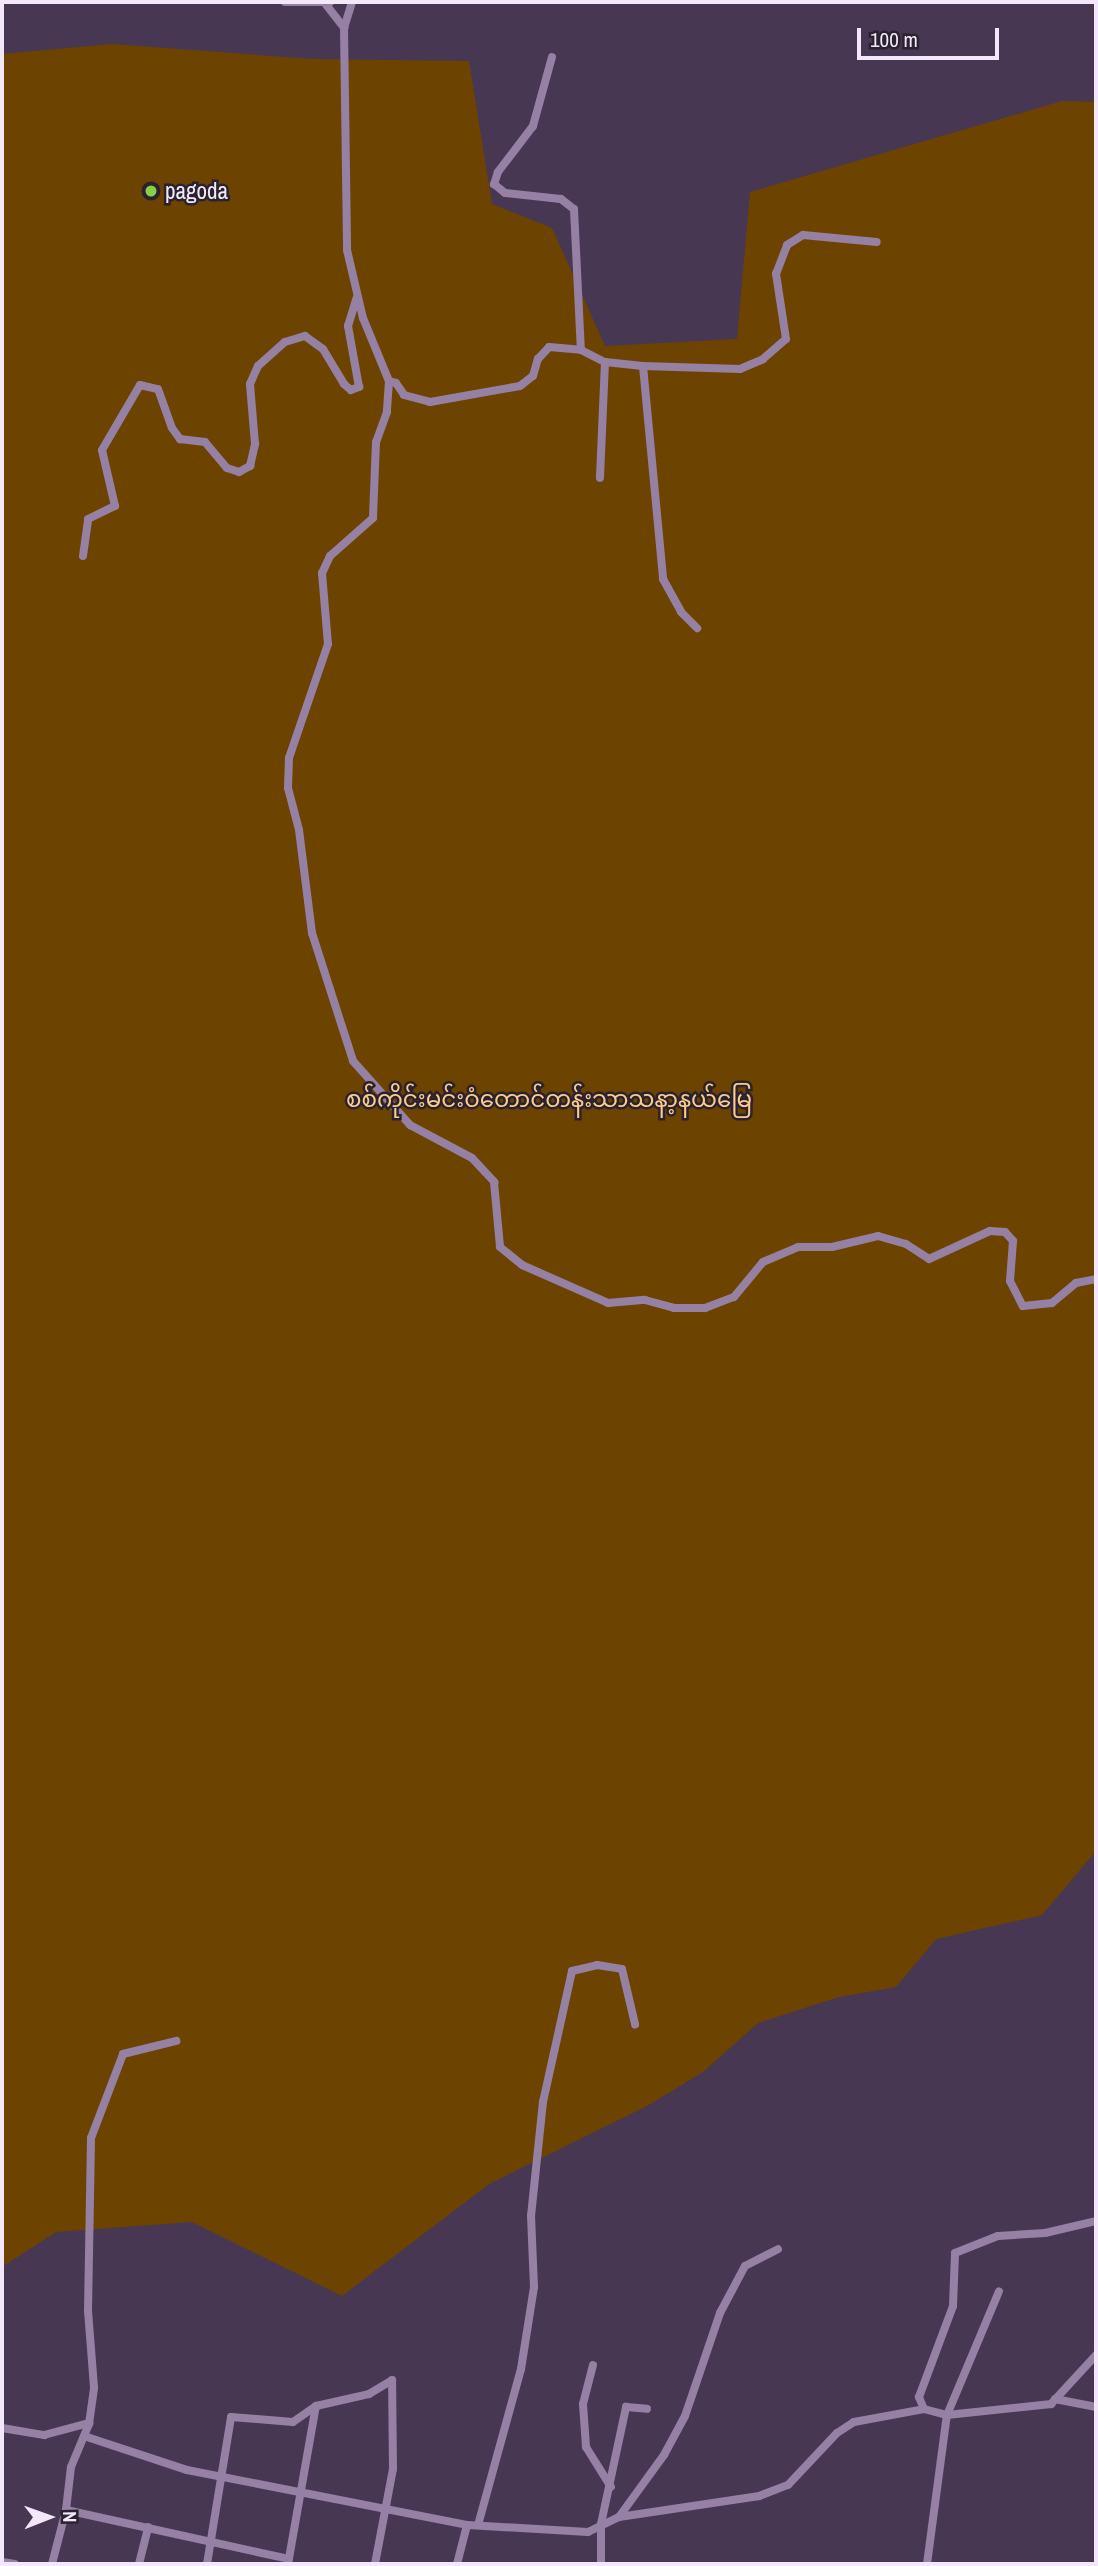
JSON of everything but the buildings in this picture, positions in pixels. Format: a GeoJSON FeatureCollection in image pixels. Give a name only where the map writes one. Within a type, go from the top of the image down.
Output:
{"type":"FeatureCollection","features":[{"type":"Feature","properties":{"kind":"street"},"geometry":{"type":"LineString","coordinates":[[285,2],[330,2]]}},
{"type":"Feature","properties":{"kind":"street"},"geometry":{"type":"LineString","coordinates":[[324,2],[344,28]]}},
{"type":"Feature","properties":{"kind":"street"},"geometry":{"type":"LineString","coordinates":[[352,2],[344,28],[347,250],[363,318],[389,381],[387,412],[376,442],[373,517],[330,556],[322,573],[327,644],[289,758],[288,788],[322,967],[353,1061],[380,1097],[410,1125],[472,1158],[494,1182],[500,1247],[522,1265],[608,1303],[645,1300],[674,1308],[705,1308],[734,1297],[762,1262],[786,1252],[878,1236],[906,1244],[929,1259],[990,1231],[1005,1232],[1013,1241],[1010,1281],[1024,1306],[1052,1303],[1076,1283],[1096,1279]]}},
{"type":"Feature","properties":{"kind":"street"},"geometry":{"type":"LineString","coordinates":[[552,57],[533,125],[498,172],[494,184],[505,193],[561,199],[574,209],[581,350]]}},
{"type":"Feature","properties":{"kind":"street"},"geometry":{"type":"LineString","coordinates":[[389,381],[396,383],[404,395],[430,402],[520,386],[533,376],[538,359],[549,347],[581,350],[605,362],[740,369],[764,359],[786,339],[776,274],[787,245],[803,235],[877,242]]}},
{"type":"Feature","properties":{"kind":"street"},"geometry":{"type":"LineString","coordinates":[[83,556],[88,519],[115,506],[116,494],[102,450],[140,386],[158,389],[172,428],[180,439],[205,442],[227,468],[239,472],[250,466],[255,444],[250,384],[258,366],[285,342],[305,336],[323,349],[344,384],[351,390],[359,387],[348,326],[357,289]]}},
{"type":"Feature","properties":{"kind":"street"},"geometry":{"type":"LineString","coordinates":[[600,478],[605,362]]}},
{"type":"Feature","properties":{"kind":"street"},"geometry":{"type":"LineString","coordinates":[[643,366],[663,579],[681,612],[697,628]]}},
{"type":"Feature","properties":{"kind":"street"},"geometry":{"type":"LineString","coordinates":[[478,2525],[521,2369],[534,2287],[531,2216],[543,2102],[572,1971],[597,1965],[622,1969],[635,2024]]}},
{"type":"Feature","properties":{"kind":"street"},"geometry":{"type":"LineString","coordinates":[[52,2564],[66,2510],[71,2467],[89,2423],[94,2387],[87,2297],[91,2138],[123,2054],[176,2041]]}},
{"type":"Feature","properties":{"kind":"street"},"geometry":{"type":"LineString","coordinates":[[924,2409],[919,2397],[953,2306],[955,2253],[998,2236],[1045,2233],[1096,2221]]}},
{"type":"Feature","properties":{"kind":"street"},"geometry":{"type":"LineString","coordinates":[[618,2517],[664,2455],[685,2416],[720,2313],[745,2266],[778,2249]]}},
{"type":"Feature","properties":{"kind":"street"},"geometry":{"type":"LineString","coordinates":[[928,2564],[947,2415],[999,2291]]}},
{"type":"Feature","properties":{"kind":"street"},"geometry":{"type":"LineString","coordinates":[[84,2436],[225,2477],[467,2525],[588,2532],[618,2517],[759,2496],[788,2485],[837,2433],[854,2422],[924,2409],[947,2415],[1051,2403],[1096,2355]]}},
{"type":"Feature","properties":{"kind":"street"},"geometry":{"type":"LineString","coordinates":[[593,2365],[583,2404],[586,2447],[611,2487]]}},
{"type":"Feature","properties":{"kind":"street"},"geometry":{"type":"LineString","coordinates":[[207,2564],[225,2477],[232,2417],[293,2422],[316,2406],[369,2394],[392,2380],[393,2469],[375,2564]]}},
{"type":"Feature","properties":{"kind":"street"},"geometry":{"type":"LineString","coordinates":[[1055,2399],[1096,2407]]}},
{"type":"Feature","properties":{"kind":"street"},"geometry":{"type":"LineString","coordinates":[[66,2510],[213,2540],[288,2561],[316,2406]]}},
{"type":"Feature","properties":{"kind":"street"},"geometry":{"type":"LineString","coordinates":[[601,2564],[601,2524],[626,2407],[647,2409]]}},
{"type":"Feature","properties":{"kind":"street"},"geometry":{"type":"LineString","coordinates":[[2,2428],[44,2435],[89,2423]]}},
{"type":"Feature","properties":{"kind":"street"},"geometry":{"type":"LineString","coordinates":[[457,2564],[467,2525]]}},
{"type":"Feature","properties":{"kind":"street"},"geometry":{"type":"LineString","coordinates":[[139,2564],[148,2527]]}},
{"type":"Feature","properties":{"kind":"street"},"geometry":{"type":"LineString","coordinates":[[2,2562],[15,2564]]}},
{"type":"Feature","properties":{"kind":"green space","name":"စစ်ကိုင်းမင်းဝံတောင်တန်းသာသနာ့နယ်မြေ"},"geometry":{"type":"Polygon","coordinates":[[[112,44],[311,59],[469,61],[492,204],[552,228],[605,346],[737,339],[750,192],[1062,101],[1096,102],[1096,1851],[1042,1915],[936,1939],[896,1987],[839,1997],[758,2023],[703,2072],[647,2106],[489,2184],[342,2296],[192,2222],[56,2232],[2,2267],[2,54],[112,44]]]}},
{"type":"Feature","properties":{"kind":"place","name":"pagoda"},"geometry":{"type":"Point","coordinates":[151,191]}}]}
